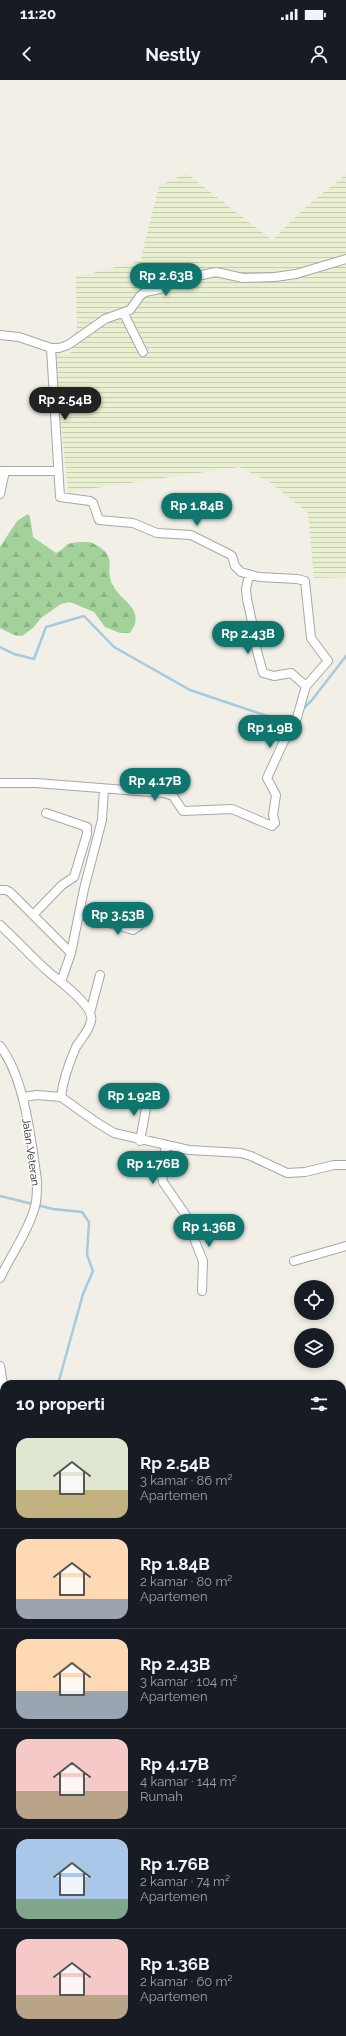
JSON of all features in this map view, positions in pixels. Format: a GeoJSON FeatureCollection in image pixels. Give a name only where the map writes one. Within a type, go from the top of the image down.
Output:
{"type":"FeatureCollection","features":[{"type":"Feature","properties":{"kind":"street"},"geometry":{"type":"LineString","coordinates":[[0,335],[19,337],[51,348],[68,346],[105,319],[124,314],[130,310],[140,296],[145,292],[160,289],[178,280],[216,272],[243,278],[275,277],[296,274],[346,259]]}},
{"type":"Feature","properties":{"kind":"street"},"geometry":{"type":"LineString","coordinates":[[124,314],[143,352]]}},
{"type":"Feature","properties":{"kind":"street"},"geometry":{"type":"LineString","coordinates":[[0,783],[36,783],[170,794],[174,796],[183,811],[232,809],[272,826],[275,823],[273,815],[276,795],[267,778],[284,741],[294,728],[306,686],[328,661],[311,638],[305,581],[297,578],[249,575],[238,570],[229,554],[191,535],[157,533],[133,523],[99,520],[93,503],[90,501],[60,498],[51,348]]}},
{"type":"Feature","properties":{"kind":"street"},"geometry":{"type":"LineString","coordinates":[[0,494],[2,471],[58,471]]}},
{"type":"Feature","properties":{"kind":"street"},"geometry":{"type":"LineString","coordinates":[[249,575],[246,589],[246,599],[251,616],[253,636],[264,673],[274,676],[291,673],[306,686]]}},
{"type":"Feature","properties":{"kind":"street"},"geometry":{"type":"LineString","coordinates":[[61,982],[71,953],[102,820],[104,789]]}},
{"type":"Feature","properties":{"kind":"street"},"geometry":{"type":"LineString","coordinates":[[33,915],[62,885],[74,877],[88,834],[87,827],[46,813]]}},
{"type":"Feature","properties":{"kind":"street"},"geometry":{"type":"LineString","coordinates":[[0,890],[10,892],[71,953]]}},
{"type":"Feature","properties":{"kind":"street"},"geometry":{"type":"LineString","coordinates":[[79,914],[133,930],[139,926],[140,918]]}},
{"type":"Feature","properties":{"kind":"street"},"geometry":{"type":"LineString","coordinates":[[0,925],[51,974],[74,993],[90,1013],[92,1019],[90,1025],[76,1048],[63,1078],[61,1097]]}},
{"type":"Feature","properties":{"kind":"street"},"geometry":{"type":"LineString","coordinates":[[90,1013],[100,975]]}},
{"type":"Feature","properties":{"kind":"street","name":"Jalan Veteran"},"geometry":{"type":"LineString","coordinates":[[0,1046],[5,1053],[23,1097],[37,1180],[36,1202],[30,1218],[0,1276]]}},
{"type":"Feature","properties":{"kind":"street"},"geometry":{"type":"LineString","coordinates":[[23,1097],[37,1095],[61,1097],[102,1127],[114,1133],[140,1141],[189,1150],[241,1153],[251,1156],[287,1173],[305,1172],[334,1165],[346,1165]]}},
{"type":"Feature","properties":{"kind":"street"},"geometry":{"type":"LineString","coordinates":[[140,1141],[148,1097]]}},
{"type":"Feature","properties":{"kind":"street"},"geometry":{"type":"LineString","coordinates":[[166,1146],[161,1176],[163,1182],[194,1227],[195,1241],[203,1261],[202,1291]]}},
{"type":"Feature","properties":{"kind":"street"},"geometry":{"type":"LineString","coordinates":[[294,1261],[346,1246]]}},
{"type":"Feature","properties":{"kind":"street"},"geometry":{"type":"LineString","coordinates":[[0,1366],[2,1380]]}},
{"type":"Feature","properties":{"kind":"green space"},"geometry":{"type":"Polygon","coordinates":[[[186,173],[272,240],[307,206],[346,174],[346,577],[314,578],[308,513],[271,483],[239,467],[68,492],[54,352],[70,355],[77,328],[76,277],[140,261],[159,186],[186,173]]]}},
{"type":"Feature","properties":{"kind":"green space"},"geometry":{"type":"Polygon","coordinates":[[[28,514],[30,517],[33,537],[56,553],[68,544],[84,542],[90,542],[106,552],[110,562],[109,572],[112,584],[131,606],[136,618],[130,633],[120,633],[105,627],[94,612],[70,602],[61,604],[41,618],[33,628],[22,636],[14,635],[0,628],[0,547],[17,521],[28,514]]]}},
{"type":"Feature","properties":{"kind":"waterway"},"geometry":{"type":"LineString","coordinates":[[0,647],[14,654],[34,659],[46,627],[84,616],[114,647],[190,690],[288,723],[294,717]]}},
{"type":"Feature","properties":{"kind":"waterway"},"geometry":{"type":"LineString","coordinates":[[302,710],[312,700],[346,656]]}},
{"type":"Feature","properties":{"kind":"waterway"},"geometry":{"type":"LineString","coordinates":[[0,1196],[53,1209],[82,1212],[89,1222],[87,1255],[93,1271],[83,1294],[59,1380]]}}]}
